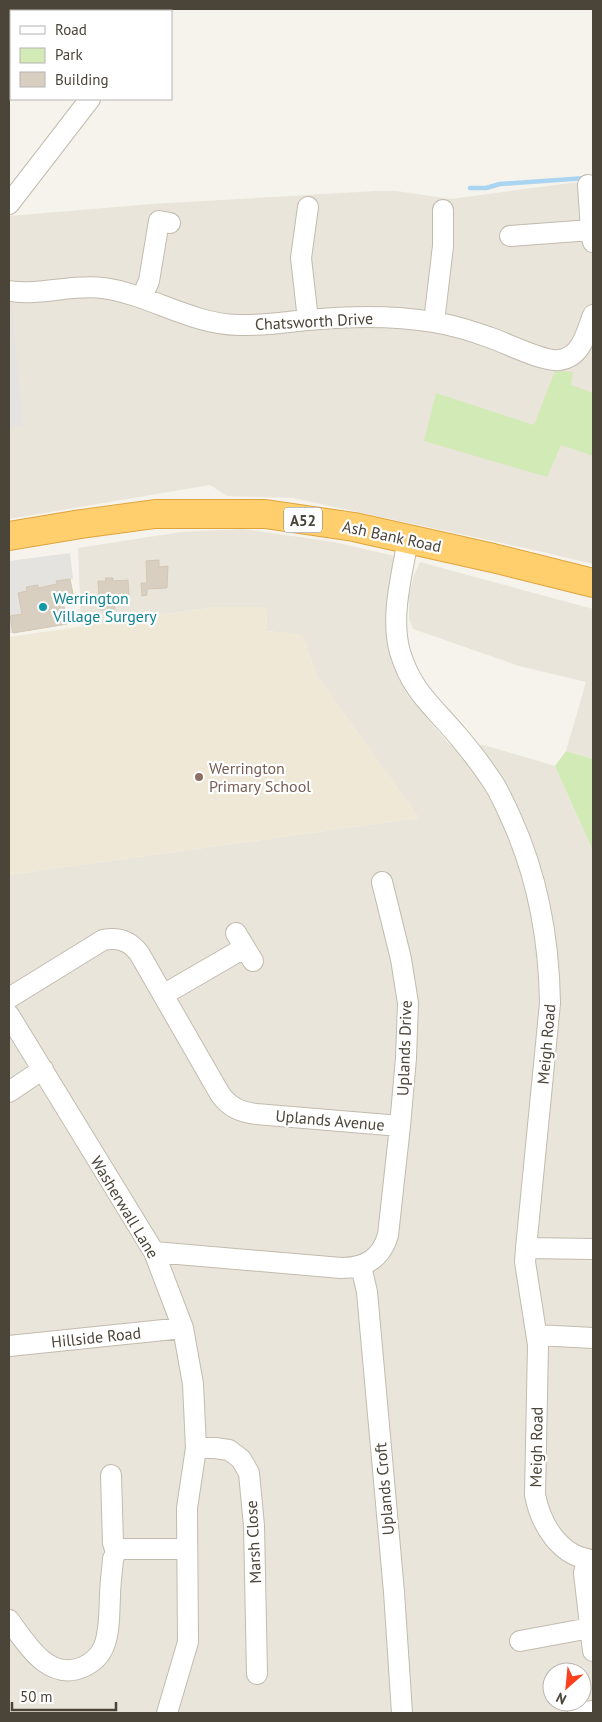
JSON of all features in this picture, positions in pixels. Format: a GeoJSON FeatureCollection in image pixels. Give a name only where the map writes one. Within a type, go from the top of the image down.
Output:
{"type":"FeatureCollection","features":[{"type":"Feature","properties":{"kind":"highway","name":"Ash Bank Road"},"geometry":{"type":"LineString","coordinates":[[9,536],[155,514],[266,514],[354,527],[493,558],[593,583]]}},
{"type":"Feature","properties":{"kind":"street"},"geometry":{"type":"LineString","coordinates":[[9,204],[89,100]]}},
{"type":"Feature","properties":{"kind":"street"},"geometry":{"type":"LineString","coordinates":[[510,236],[592,236],[590,196]]}},
{"type":"Feature","properties":{"kind":"street"},"geometry":{"type":"LineString","coordinates":[[308,207],[300,258],[308,320]]}},
{"type":"Feature","properties":{"kind":"street"},"geometry":{"type":"LineString","coordinates":[[434,322],[443,246],[449,218]]}},
{"type":"Feature","properties":{"kind":"street"},"geometry":{"type":"LineString","coordinates":[[142,297],[149,281],[159,221],[170,223]]}},
{"type":"Feature","properties":{"kind":"street","name":"Chatsworth Drive"},"geometry":{"type":"LineString","coordinates":[[9,291],[30,293],[80,286],[102,288],[142,297],[200,318],[235,325],[272,324],[366,316],[434,322],[492,338],[545,359],[558,360],[570,356],[579,348],[593,315]]}},
{"type":"Feature","properties":{"kind":"street","name":"Meigh Road"},"geometry":{"type":"LineString","coordinates":[[408,539],[397,603],[397,628],[400,650],[407,673],[424,699],[458,736],[496,787],[517,830],[527,858],[542,914],[548,953],[550,1003],[525,1262],[537,1335],[535,1495],[545,1525],[558,1542],[573,1554],[590,1560]]}},
{"type":"Feature","properties":{"kind":"street","name":"Uplands Drive"},"geometry":{"type":"LineString","coordinates":[[382,882],[401,959],[408,1003],[406,1058],[400,1126]]}},
{"type":"Feature","properties":{"kind":"street","name":"Uplands Avenue"},"geometry":{"type":"LineString","coordinates":[[9,998],[102,940],[124,941],[135,948],[220,1094],[239,1110],[256,1114],[400,1126],[388,1235],[385,1247],[372,1260],[361,1266]]}},
{"type":"Feature","properties":{"kind":"street"},"geometry":{"type":"LineString","coordinates":[[163,995],[244,947]]}},
{"type":"Feature","properties":{"kind":"street","name":"Washerwall Lane"},"geometry":{"type":"LineString","coordinates":[[9,1015],[154,1252],[183,1328],[193,1384],[196,1448],[187,1508],[188,1642],[167,1713]]}},
{"type":"Feature","properties":{"kind":"street"},"geometry":{"type":"LineString","coordinates":[[9,1092],[43,1069]]}},
{"type":"Feature","properties":{"kind":"street"},"geometry":{"type":"LineString","coordinates":[[526,1248],[593,1249]]}},
{"type":"Feature","properties":{"kind":"street"},"geometry":{"type":"LineString","coordinates":[[154,1252],[341,1268],[361,1266]]}},
{"type":"Feature","properties":{"kind":"street","name":"Uplands Croft"},"geometry":{"type":"LineString","coordinates":[[361,1266],[367,1292],[394,1592],[402,1713]]}},
{"type":"Feature","properties":{"kind":"street","name":"Hillside Road"},"geometry":{"type":"LineString","coordinates":[[9,1346],[183,1328]]}},
{"type":"Feature","properties":{"kind":"street"},"geometry":{"type":"LineString","coordinates":[[537,1335],[593,1338]]}},
{"type":"Feature","properties":{"kind":"street","name":"Marsh Close"},"geometry":{"type":"LineString","coordinates":[[196,1448],[229,1450],[241,1459],[249,1473],[254,1526],[257,1674]]}},
{"type":"Feature","properties":{"kind":"street"},"geometry":{"type":"LineString","coordinates":[[111,1476],[113,1543],[116,1552]]}},
{"type":"Feature","properties":{"kind":"street"},"geometry":{"type":"LineString","coordinates":[[9,1620],[37,1656],[46,1664],[53,1668],[71,1670],[87,1665],[101,1652],[106,1641],[113,1559],[116,1552],[122,1549],[186,1549]]}},
{"type":"Feature","properties":{"kind":"street"},"geometry":{"type":"LineString","coordinates":[[590,1560],[584,1573],[593,1651]]}},
{"type":"Feature","properties":{"kind":"street"},"geometry":{"type":"LineString","coordinates":[[520,1641],[590,1628]]}},
{"type":"Feature","properties":{"kind":"street"},"geometry":{"type":"LineString","coordinates":[[578,1713],[593,1711]]}},
{"type":"Feature","properties":{"kind":"shaded area"},"geometry":{"type":"Polygon","coordinates":[[[593,180],[593,564],[293,498],[227,496],[210,485],[9,519],[9,216],[152,204],[376,191],[396,191],[451,199],[593,180]]]}},
{"type":"Feature","properties":{"kind":"shaded area"},"geometry":{"type":"Polygon","coordinates":[[[12,305],[23,425],[9,428],[9,306],[12,305]]]}},
{"type":"Feature","properties":{"kind":"shaded area"},"geometry":{"type":"Polygon","coordinates":[[[243,529],[334,542],[395,556],[388,617],[392,659],[407,695],[450,745],[484,745],[555,766],[593,851],[593,1713],[9,1713],[9,875],[419,818],[317,676],[302,635],[267,631],[266,607],[215,607],[81,626],[78,548],[181,532],[243,529]]]}},
{"type":"Feature","properties":{"kind":"shaded area"},"geometry":{"type":"Polygon","coordinates":[[[70,553],[73,579],[56,581],[57,584],[38,588],[37,585],[27,587],[27,591],[19,593],[22,614],[10,616],[13,633],[9,633],[9,561],[70,553]]]}},
{"type":"Feature","properties":{"kind":"shaded area"},"geometry":{"type":"Polygon","coordinates":[[[420,562],[593,609],[593,759],[566,751],[586,682],[519,666],[413,629],[409,619],[409,595],[414,575],[420,562]]]}},
{"type":"Feature","properties":{"kind":"shaded area","name":"Werrington Primary School"},"geometry":{"type":"Polygon","coordinates":[[[215,607],[266,607],[267,631],[302,635],[317,676],[419,818],[9,875],[9,637],[215,607]]]}},
{"type":"Feature","properties":{"kind":"green space"},"geometry":{"type":"Polygon","coordinates":[[[555,371],[573,372],[571,385],[593,393],[593,456],[561,445],[547,477],[424,441],[436,393],[534,425],[555,371]]]}},
{"type":"Feature","properties":{"kind":"green space"},"geometry":{"type":"Polygon","coordinates":[[[566,751],[593,759],[593,851],[555,766],[566,751]]]}},
{"type":"Feature","properties":{"kind":"building"},"geometry":{"type":"Polygon","coordinates":[[[159,560],[159,567],[168,566],[167,588],[147,589],[147,595],[142,596],[141,583],[147,583],[146,561],[159,560]]]}},
{"type":"Feature","properties":{"kind":"building"},"geometry":{"type":"Polygon","coordinates":[[[105,578],[113,578],[113,581],[128,580],[129,595],[121,595],[122,602],[115,603],[115,609],[100,610],[98,581],[106,581],[105,578]]]}},
{"type":"Feature","properties":{"kind":"building","name":"Werrington Village Surgery"},"geometry":{"type":"Polygon","coordinates":[[[70,579],[74,599],[63,600],[67,624],[13,633],[10,616],[22,614],[18,593],[27,591],[26,587],[38,585],[38,588],[57,584],[56,581],[70,579]]]}},
{"type":"Feature","properties":{"kind":"waterway"},"geometry":{"type":"LineString","coordinates":[[470,188],[586,178]]}},
{"type":"Feature","properties":{"kind":"place","name":"Werrington Village Surgery"},"geometry":{"type":"Point","coordinates":[43,607]}},
{"type":"Feature","properties":{"kind":"place","name":"Werrington Primary School"},"geometry":{"type":"Point","coordinates":[199,777]}}]}
